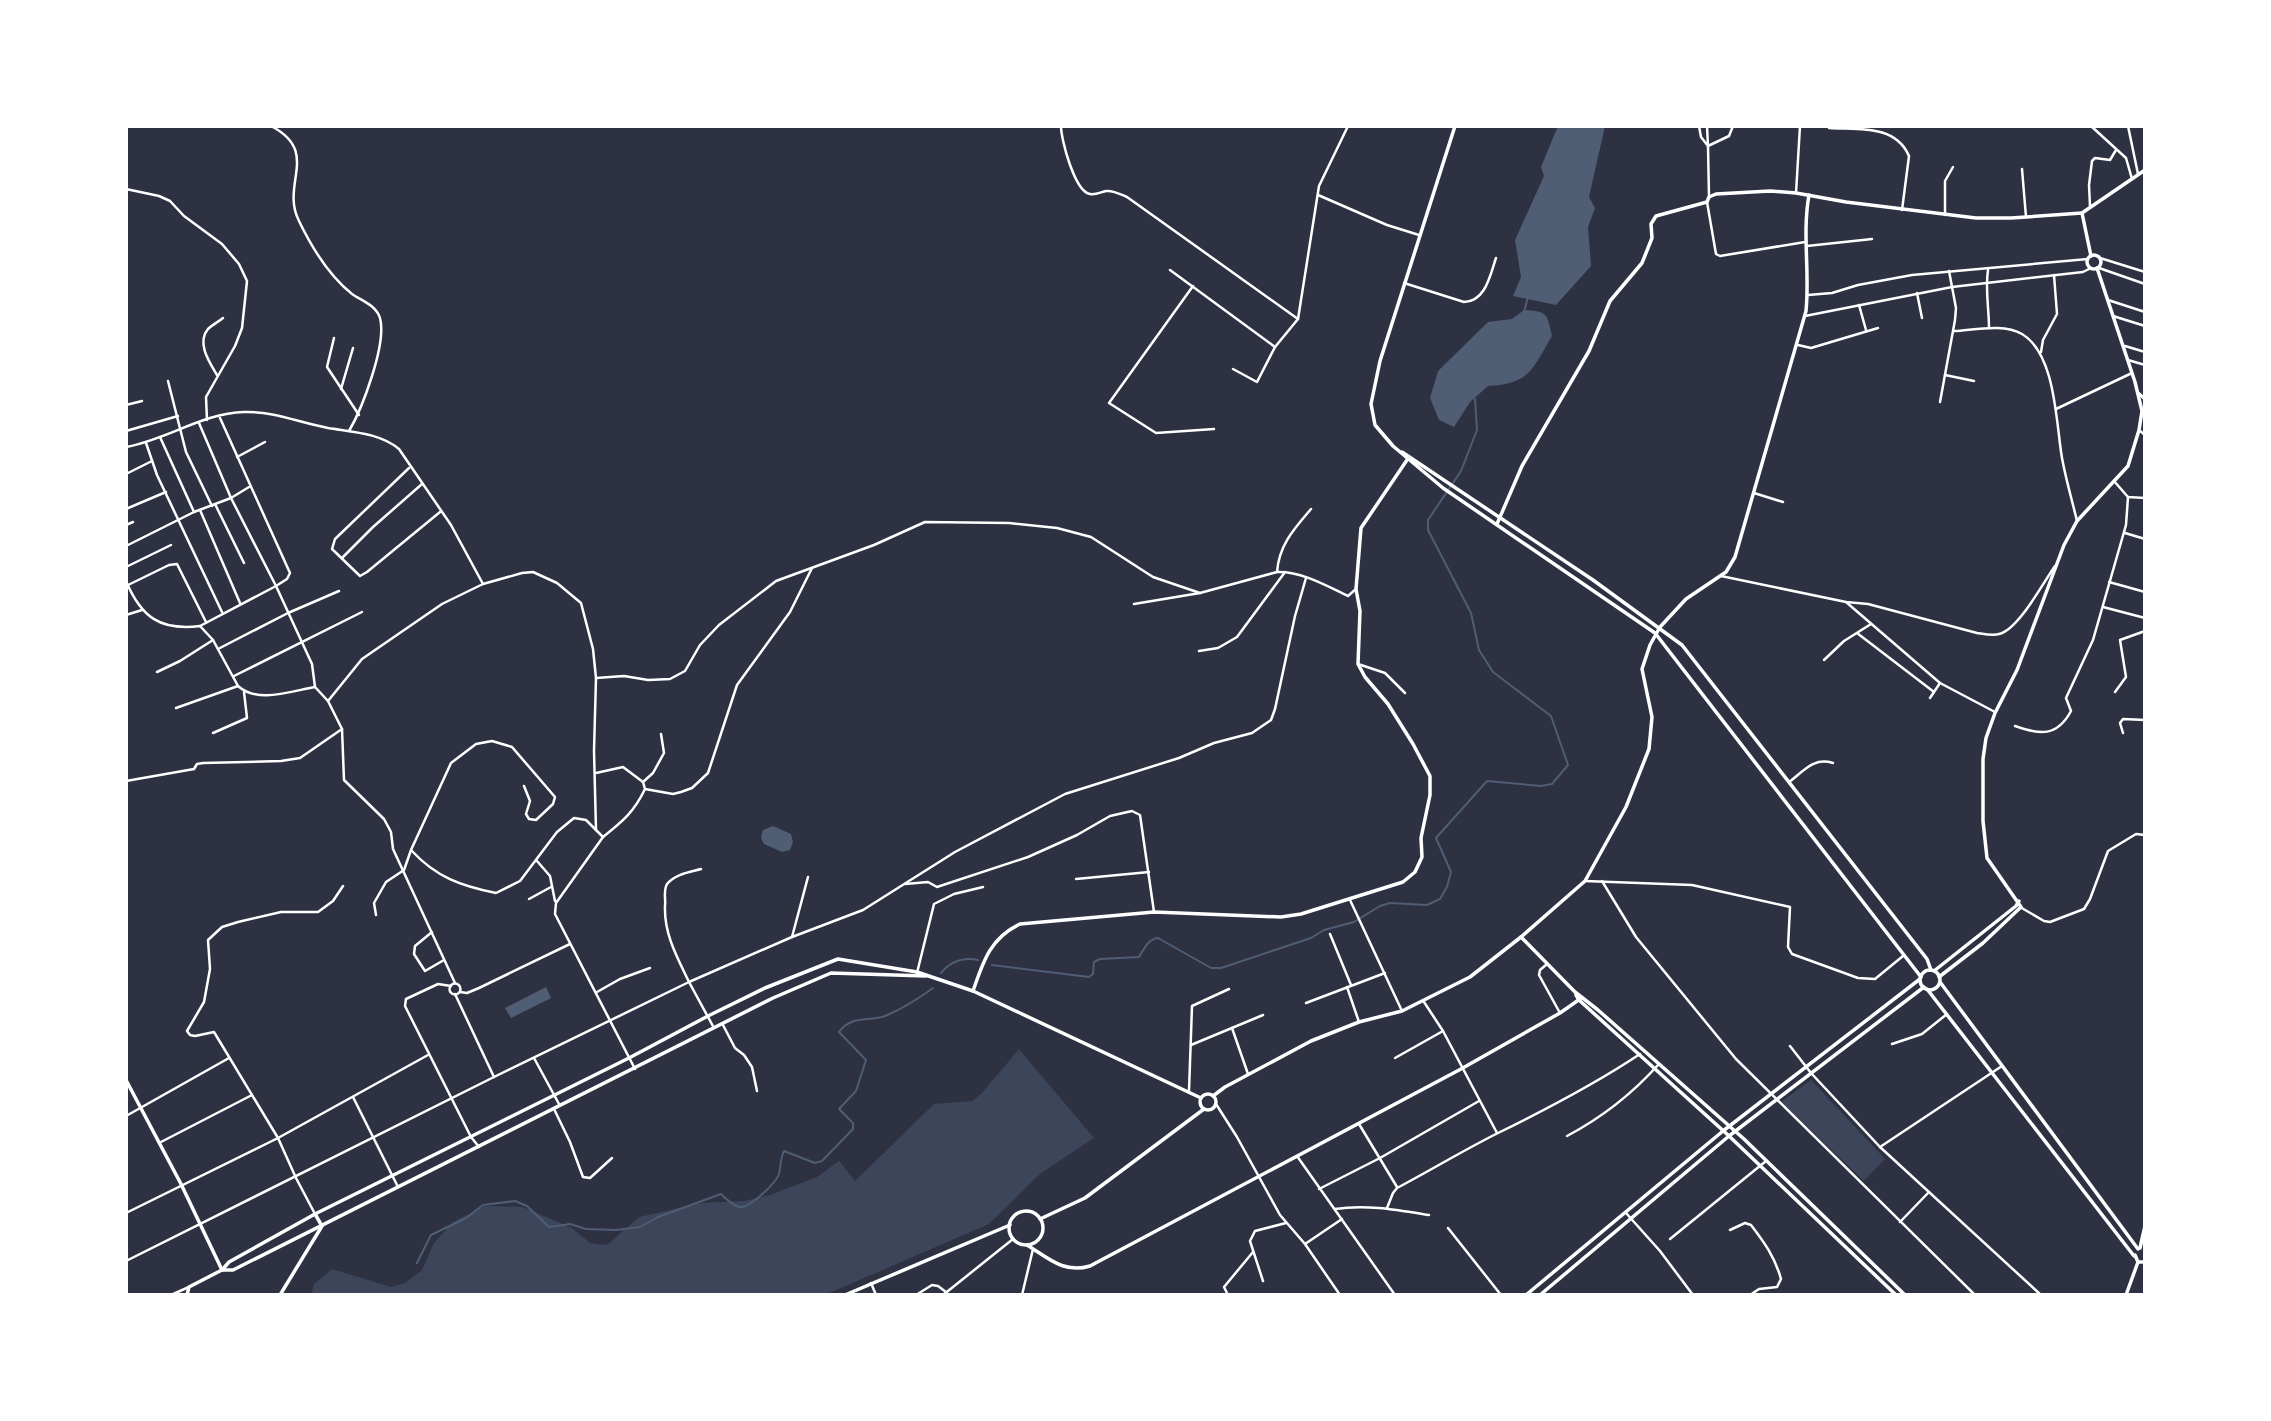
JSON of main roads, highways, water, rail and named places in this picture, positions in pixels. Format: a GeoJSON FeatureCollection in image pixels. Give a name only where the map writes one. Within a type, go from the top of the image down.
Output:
{"type":"FeatureCollection","features":[{"type":"Feature","properties":{"kind":"main road"},"geometry":{"type":"LineString","coordinates":[[1455,126],[1380,361],[1371,404],[1375,425],[1407,460],[1443,488],[1656,633],[1667,651],[2138,1262]]}},
{"type":"Feature","properties":{"kind":"main road"},"geometry":{"type":"LineString","coordinates":[[1497,523],[1522,466],[1589,352],[1610,301],[1642,264],[1652,238],[1651,224],[1656,216],[1716,194],[1770,191],[1976,218],[2081,213],[2145,170]]}},
{"type":"Feature","properties":{"kind":"main road"},"geometry":{"type":"LineString","coordinates":[[1213,1096],[1216,1104],[1210,1110],[1204,1109],[1200,1104],[1201,1098],[1206,1094],[1213,1096],[1311,1041],[1402,1011],[1470,977],[1585,881],[1626,807],[1649,749],[1652,717],[1642,669],[1656,633],[1686,599],[1706,583],[1721,576],[1735,557],[1805,316],[1808,295],[1805,244],[1809,195]]}},
{"type":"Feature","properties":{"kind":"main road"},"geometry":{"type":"LineString","coordinates":[[2081,213],[2089,257],[2087,263],[2091,268],[2098,268]]}},
{"type":"Feature","properties":{"kind":"main road"},"geometry":{"type":"LineString","coordinates":[[2089,257],[2100,257],[2102,263],[2098,268]]}},
{"type":"Feature","properties":{"kind":"main road"},"geometry":{"type":"LineString","coordinates":[[1539,1295],[1775,1100],[1926,988],[1934,989],[1939,979],[1983,943],[2018,907],[2019,901],[1986,855],[1983,759],[1986,738],[1995,713],[2017,670],[2058,561],[2077,521],[2127,466],[2139,430],[2142,411],[2098,268]]}},
{"type":"Feature","properties":{"kind":"main road"},"geometry":{"type":"LineString","coordinates":[[2138,393],[2145,399]]}},
{"type":"Feature","properties":{"kind":"main road"},"geometry":{"type":"LineString","coordinates":[[1393,446],[1660,627],[1682,645],[1927,959],[2002,1066],[2141,1249]]}},
{"type":"Feature","properties":{"kind":"main road"},"geometry":{"type":"LineString","coordinates":[[973,991],[985,956],[992,945],[1008,930],[1020,924],[1154,912],[1281,917],[1301,915],[1403,882],[1415,872],[1422,857],[1430,776],[1388,704],[1365,677],[1359,664],[1360,611],[1356,589],[1361,528],[1407,460]]}},
{"type":"Feature","properties":{"kind":"main road"},"geometry":{"type":"LineString","coordinates":[[1526,1295],[1723,1131],[1921,978],[1925,971],[1933,970],[2018,907]]}},
{"type":"Feature","properties":{"kind":"main road"},"geometry":{"type":"LineString","coordinates":[[1521,937],[1640,1054],[1766,1161],[1901,1294]]}},
{"type":"Feature","properties":{"kind":"main road"},"geometry":{"type":"LineString","coordinates":[[187,1295],[189,1287],[316,1214],[708,1016],[838,959],[932,976],[973,991],[1201,1098]]}},
{"type":"Feature","properties":{"kind":"main road"},"geometry":{"type":"LineString","coordinates":[[222,1270],[233,1270],[722,1024],[831,973],[918,974]]}},
{"type":"Feature","properties":{"kind":"main road"},"geometry":{"type":"LineString","coordinates":[[783,981],[789,991]]}},
{"type":"Feature","properties":{"kind":"main road"},"geometry":{"type":"LineString","coordinates":[[1010,1225],[1013,1239],[1062,1267],[1080,1269],[1090,1266],[1461,1069],[1560,1013],[1581,998]]}},
{"type":"Feature","properties":{"kind":"main road"},"geometry":{"type":"LineString","coordinates":[[1581,998],[1901,1294]]}},
{"type":"Feature","properties":{"kind":"main road"},"geometry":{"type":"LineString","coordinates":[[1833,1047],[1838,1053]]}},
{"type":"Feature","properties":{"kind":"main road"},"geometry":{"type":"LineString","coordinates":[[126,1080],[181,1184],[222,1270]]}},
{"type":"Feature","properties":{"kind":"main road"},"geometry":{"type":"LineString","coordinates":[[1040,1219],[1085,1198],[1204,1109]]}},
{"type":"Feature","properties":{"kind":"main road"},"geometry":{"type":"LineString","coordinates":[[2049,1145],[2057,1140]]}},
{"type":"Feature","properties":{"kind":"main road"},"geometry":{"type":"LineString","coordinates":[[1696,1155],[1701,1160]]}},
{"type":"Feature","properties":{"kind":"main road"},"geometry":{"type":"LineString","coordinates":[[1668,1178],[1672,1184]]}},
{"type":"Feature","properties":{"kind":"main road"},"geometry":{"type":"LineString","coordinates":[[1646,1196],[1652,1203]]}},
{"type":"Feature","properties":{"kind":"main road"},"geometry":{"type":"LineString","coordinates":[[845,1295],[1010,1225],[1015,1216],[1024,1212],[1034,1213],[1043,1228],[1041,1238],[1027,1245]]}},
{"type":"Feature","properties":{"kind":"main road"},"geometry":{"type":"LineString","coordinates":[[316,1214],[322,1226]]}},
{"type":"Feature","properties":{"kind":"main road"},"geometry":{"type":"LineString","coordinates":[[280,1295],[322,1226]]}},
{"type":"Feature","properties":{"kind":"main road"},"geometry":{"type":"LineString","coordinates":[[2134,1256],[2141,1249],[2145,1226]]}},
{"type":"Feature","properties":{"kind":"main road"},"geometry":{"type":"LineString","coordinates":[[1578,1252],[1583,1260]]}},
{"type":"Feature","properties":{"kind":"main road"},"geometry":{"type":"LineString","coordinates":[[2138,1262],[2145,1262]]}},
{"type":"Feature","properties":{"kind":"main road"},"geometry":{"type":"LineString","coordinates":[[2126,1295],[2138,1262]]}},
{"type":"Feature","properties":{"kind":"main road"},"geometry":{"type":"LineString","coordinates":[[1546,1279],[1550,1286]]}},
{"type":"Feature","properties":{"kind":"waterway"},"geometry":{"type":"LineString","coordinates":[[1524,312],[1528,297]]}},
{"type":"Feature","properties":{"kind":"waterway"},"geometry":{"type":"LineString","coordinates":[[992,965],[1089,977],[1093,974],[1094,962],[1100,959],[1139,957],[1149,942],[1158,938],[1211,968],[1221,968],[1311,938],[1324,930],[1354,922],[1380,906],[1390,903],[1427,905],[1440,899],[1451,872],[1436,838],[1487,781],[1541,786],[1552,784],[1568,765],[1551,716],[1493,672],[1479,650],[1471,613],[1428,530],[1428,520],[1461,471],[1477,430],[1475,399]]}},
{"type":"Feature","properties":{"kind":"waterway"},"geometry":{"type":"LineString","coordinates":[[941,973],[958,961],[978,960]]}},
{"type":"Feature","properties":{"kind":"waterway"},"geometry":{"type":"LineString","coordinates":[[417,1263],[431,1235],[466,1218],[483,1205],[515,1201],[527,1206],[549,1227],[570,1224],[586,1229],[616,1230],[640,1227],[658,1217],[721,1194],[737,1206],[750,1204],[777,1178],[784,1151],[815,1163],[822,1161],[853,1129],[853,1123],[839,1109],[856,1091],[866,1060],[839,1032],[854,1021],[879,1018],[891,1013],[933,988]]}}]}
